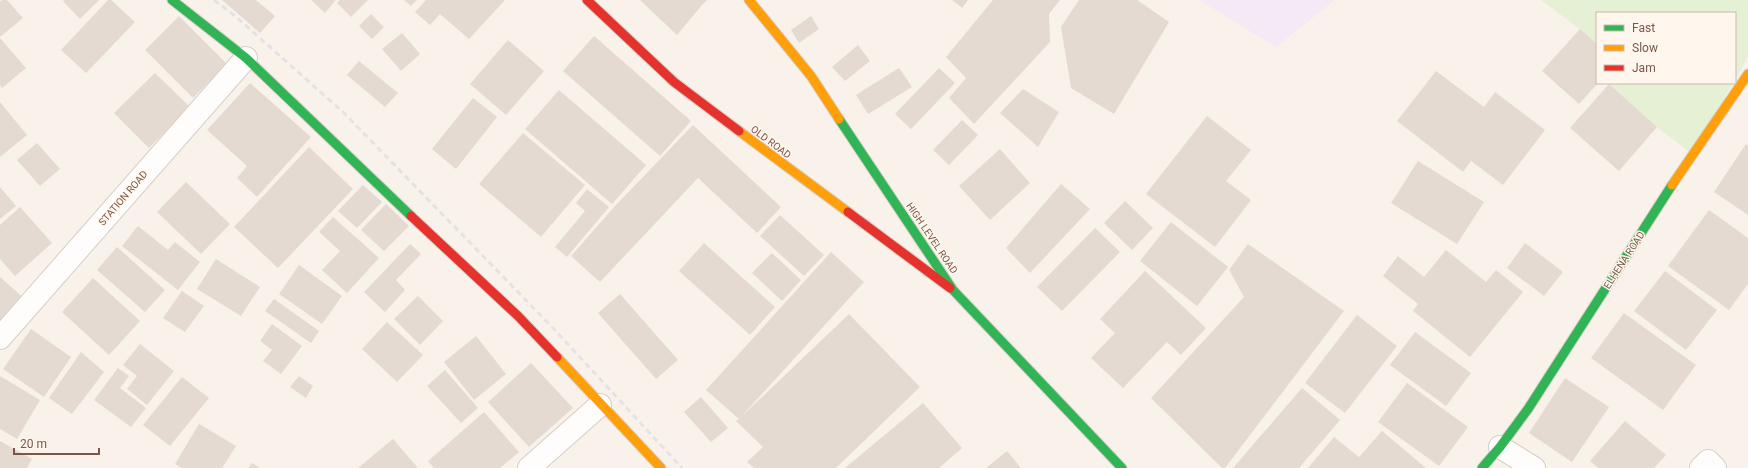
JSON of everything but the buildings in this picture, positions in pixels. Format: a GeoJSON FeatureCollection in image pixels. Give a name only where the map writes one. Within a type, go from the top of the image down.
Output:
{"type":"FeatureCollection","features":[{"type":"Feature","properties":{"kind":"main road"},"geometry":{"type":"LineString","coordinates":[[172,0],[246,58],[381,188],[518,316],[661,468]]}},
{"type":"Feature","properties":{"kind":"main road","name":"OLD ROAD"},"geometry":{"type":"LineString","coordinates":[[587,0],[674,82],[953,290]]}},
{"type":"Feature","properties":{"kind":"main road","name":"HIGH LEVEL ROAD"},"geometry":{"type":"LineString","coordinates":[[749,0],[811,76],[953,290],[1122,468]]}},
{"type":"Feature","properties":{"kind":"main road","name":"ELHENA ROAD"},"geometry":{"type":"LineString","coordinates":[[1482,468],[1500,447],[1528,409],[1692,154],[1748,74]]}},
{"type":"Feature","properties":{"kind":"street","name":"STATION ROAD"},"geometry":{"type":"LineString","coordinates":[[0,338],[246,58]]}},
{"type":"Feature","properties":{"kind":"street"},"geometry":{"type":"LineString","coordinates":[[529,468],[600,404]]}},
{"type":"Feature","properties":{"kind":"street"},"geometry":{"type":"LineString","coordinates":[[1500,447],[1534,468]]}},
{"type":"Feature","properties":{"kind":"street"},"geometry":{"type":"LineString","coordinates":[[1701,468],[1708,461],[1715,468]]}},
{"type":"Feature","properties":{"kind":"shaded area"},"geometry":{"type":"Polygon","coordinates":[[[1199,0],[1335,0],[1276,47],[1199,0]]]}},
{"type":"Feature","properties":{"kind":"green space"},"geometry":{"type":"Polygon","coordinates":[[[1541,0],[1748,0],[1748,57],[1736,78],[1736,12],[1596,12],[1596,43],[1580,29],[1541,0]]]}},
{"type":"Feature","properties":{"kind":"green space"},"geometry":{"type":"Polygon","coordinates":[[[1609,84],[1732,84],[1692,154],[1657,127],[1609,84]]]}},
{"type":"Feature","properties":{"kind":"railway"},"geometry":{"type":"LineString","coordinates":[[214,0],[234,15],[343,112],[553,328],[682,468]]}},
{"type":"Feature","properties":{"kind":"traffic: fast"},"geometry":{"type":"LineString","coordinates":[[172,0],[246,58],[411,216]]}},
{"type":"Feature","properties":{"kind":"traffic: fast"},"geometry":{"type":"LineString","coordinates":[[839,119],[953,290],[1122,468]]}},
{"type":"Feature","properties":{"kind":"traffic: fast"},"geometry":{"type":"LineString","coordinates":[[1482,468],[1500,447],[1528,409],[1672,185]]}},
{"type":"Feature","properties":{"kind":"traffic: slow"},"geometry":{"type":"LineString","coordinates":[[749,0],[811,76],[839,119]]}},
{"type":"Feature","properties":{"kind":"traffic: slow"},"geometry":{"type":"LineString","coordinates":[[1672,185],[1748,74]]}},
{"type":"Feature","properties":{"kind":"traffic: slow"},"geometry":{"type":"LineString","coordinates":[[739,131],[848,212]]}},
{"type":"Feature","properties":{"kind":"traffic: slow"},"geometry":{"type":"LineString","coordinates":[[557,357],[661,468]]}},
{"type":"Feature","properties":{"kind":"traffic: jam"},"geometry":{"type":"LineString","coordinates":[[587,0],[674,82],[739,131]]}},
{"type":"Feature","properties":{"kind":"traffic: jam"},"geometry":{"type":"LineString","coordinates":[[848,212],[950,288]]}},
{"type":"Feature","properties":{"kind":"traffic: jam"},"geometry":{"type":"LineString","coordinates":[[411,216],[518,316],[557,357]]}}]}
